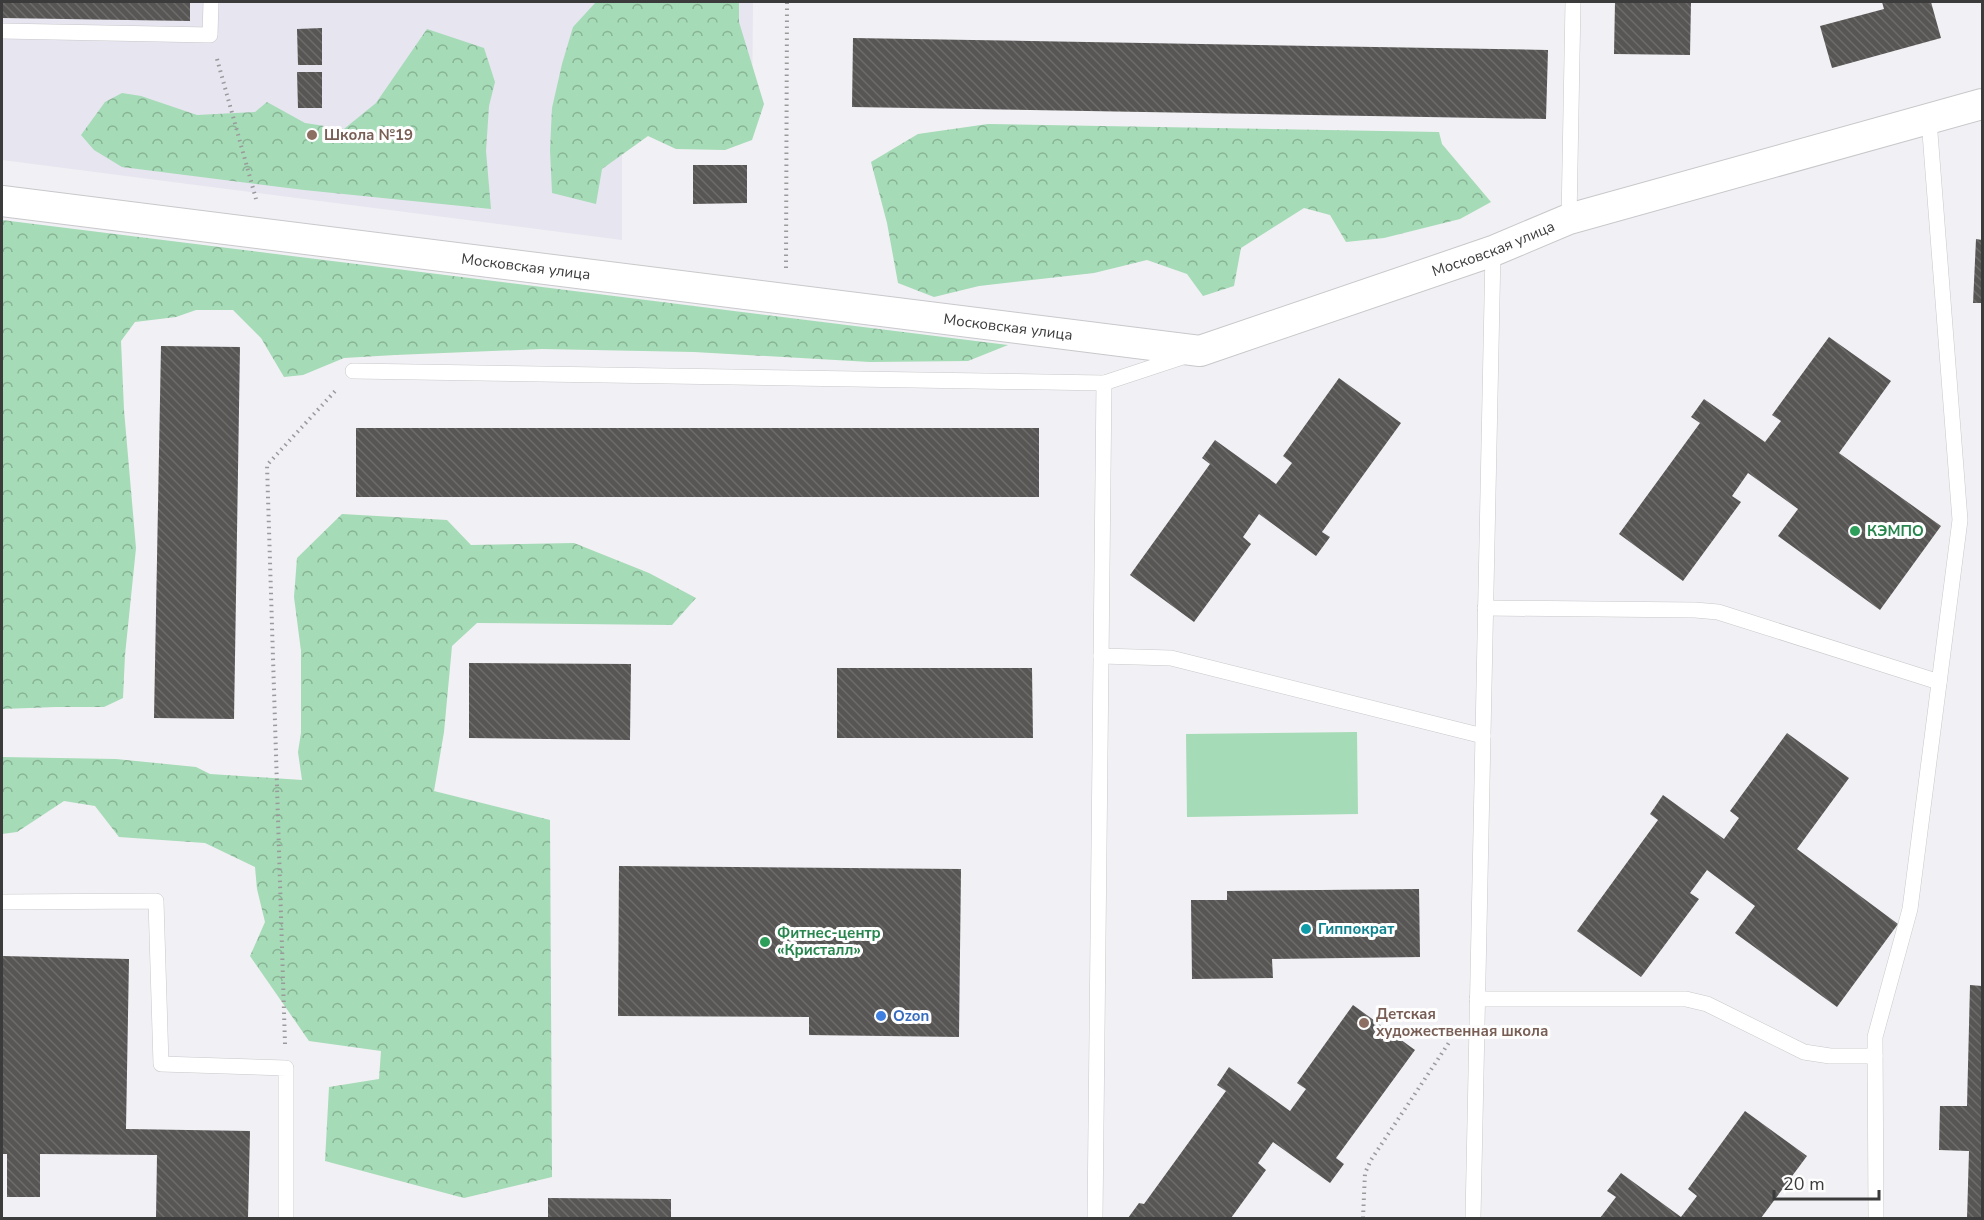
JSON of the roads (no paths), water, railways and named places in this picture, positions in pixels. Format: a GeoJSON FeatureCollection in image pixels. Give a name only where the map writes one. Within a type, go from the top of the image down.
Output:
{"type":"FeatureCollection","features":[{"type":"Feature","properties":{"kind":"street","name":"Московская улица"},"geometry":{"type":"LineString","coordinates":[[2,201],[1200,351],[1492,251],[1569,219],[1983,104]]}},
{"type":"Feature","properties":{"kind":"lane"},"geometry":{"type":"LineString","coordinates":[[2,31],[210,35],[211,2]]}},
{"type":"Feature","properties":{"kind":"lane"},"geometry":{"type":"LineString","coordinates":[[1569,219],[1573,2]]}},
{"type":"Feature","properties":{"kind":"lane"},"geometry":{"type":"LineString","coordinates":[[1876,1218],[1875,1037],[1910,909],[1960,520],[1929,120]]}},
{"type":"Feature","properties":{"kind":"lane"},"geometry":{"type":"LineString","coordinates":[[1473,1218],[1492,251]]}},
{"type":"Feature","properties":{"kind":"lane"},"geometry":{"type":"LineString","coordinates":[[353,371],[1104,384],[1200,351]]}},
{"type":"Feature","properties":{"kind":"lane"},"geometry":{"type":"LineString","coordinates":[[1095,1218],[1104,384]]}},
{"type":"Feature","properties":{"kind":"lane"},"geometry":{"type":"LineString","coordinates":[[1485,608],[1718,612],[1939,682]]}},
{"type":"Feature","properties":{"kind":"lane"},"geometry":{"type":"LineString","coordinates":[[1101,656],[1171,658],[1483,736]]}},
{"type":"Feature","properties":{"kind":"lane"},"geometry":{"type":"LineString","coordinates":[[2,902],[156,900],[161,1064],[286,1068],[286,1218]]}},
{"type":"Feature","properties":{"kind":"lane"},"geometry":{"type":"LineString","coordinates":[[1478,999],[1686,999],[1707,1004],[1804,1052],[1830,1056],[1875,1056]]}},
{"type":"Feature","properties":{"kind":"place","name":"Школа №19"},"geometry":{"type":"Point","coordinates":[312,135]}},
{"type":"Feature","properties":{"kind":"place","name":"КЭМПО"},"geometry":{"type":"Point","coordinates":[1855,531]}},
{"type":"Feature","properties":{"kind":"place","name":"Гиппократ"},"geometry":{"type":"Point","coordinates":[1306,929]}},
{"type":"Feature","properties":{"kind":"place","name":"Фитнес-центр «Кристалл»"},"geometry":{"type":"Point","coordinates":[765,942]}},
{"type":"Feature","properties":{"kind":"place","name":"Ozon"},"geometry":{"type":"Point","coordinates":[881,1016]}},
{"type":"Feature","properties":{"kind":"place","name":"Детская художественная школа"},"geometry":{"type":"Point","coordinates":[1364,1023]}}]}
